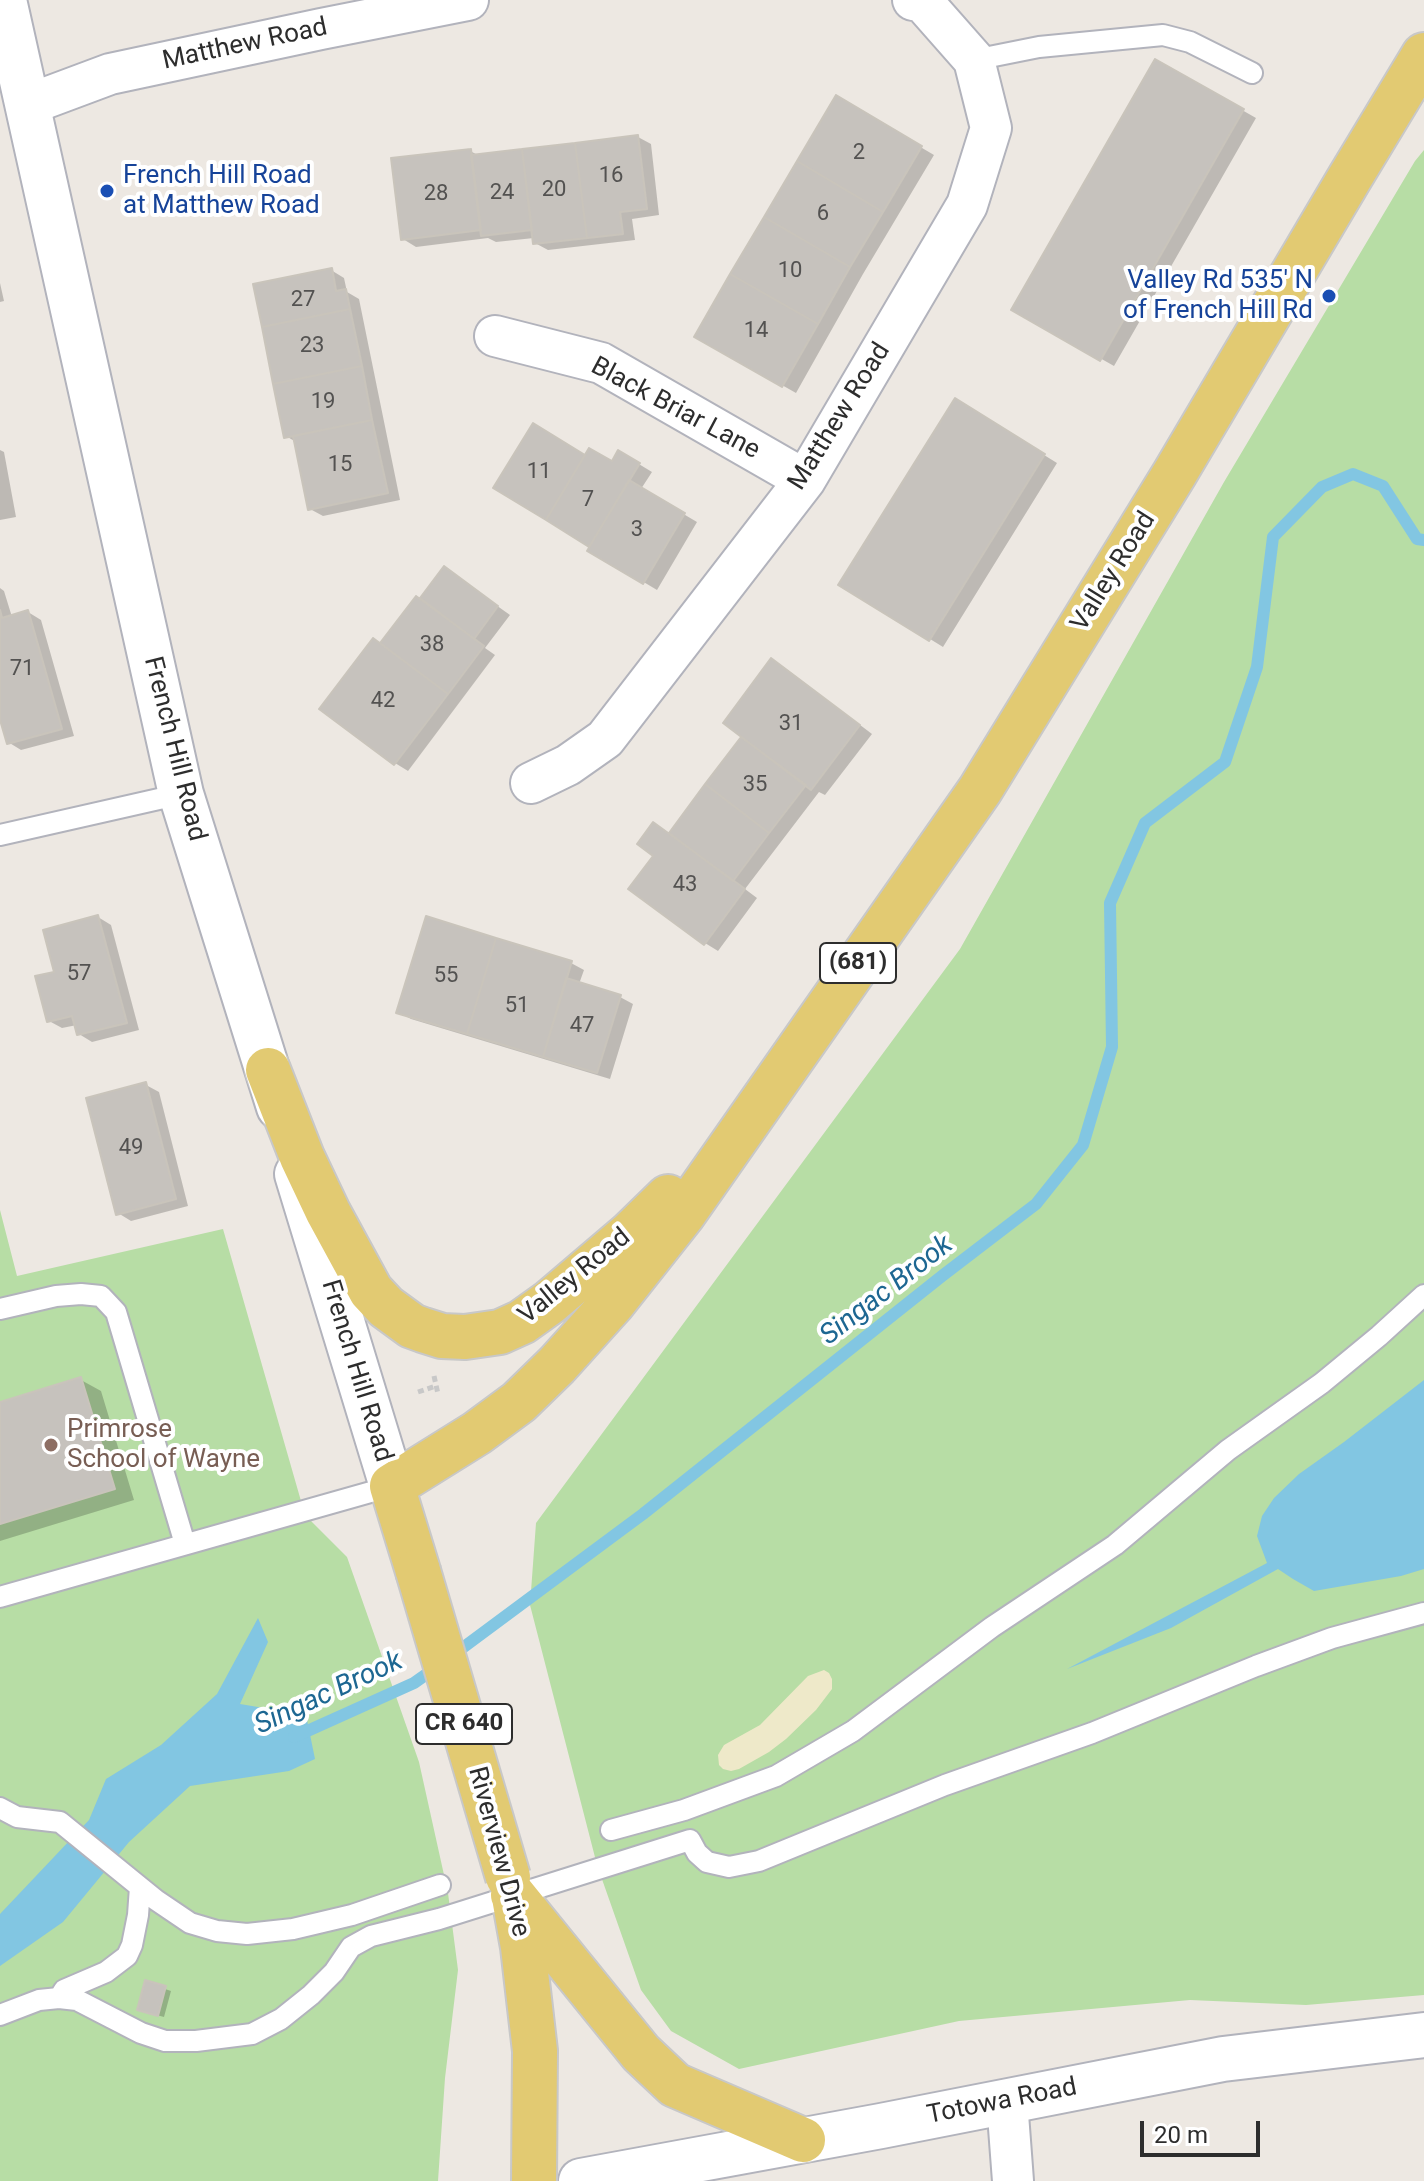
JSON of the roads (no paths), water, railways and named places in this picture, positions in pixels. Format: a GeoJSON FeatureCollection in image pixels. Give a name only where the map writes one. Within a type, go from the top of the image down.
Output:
{"type":"FeatureCollection","features":[{"type":"Feature","properties":{"kind":"main road","name":"French Hill Road"},"geometry":{"type":"LineString","coordinates":[[4,0],[181,794],[268,1070],[311,1225],[392,1486]]}},
{"type":"Feature","properties":{"kind":"main road","name":"Valley Road"},"geometry":{"type":"LineString","coordinates":[[392,1486],[477,1433],[519,1402],[612,1304],[675,1224],[980,790],[1175,473],[1424,55]]}},
{"type":"Feature","properties":{"kind":"main road","name":"Valley Road"},"geometry":{"type":"LineString","coordinates":[[268,1070],[308,1171],[371,1291],[386,1307],[412,1326],[442,1336],[465,1337],[500,1332],[522,1322],[550,1302],[631,1233],[708,1158],[780,1074]]}},
{"type":"Feature","properties":{"kind":"main road","name":"Riverview Drive"},"geometry":{"type":"LineString","coordinates":[[392,1486],[511,1886],[523,1947],[535,2051],[534,2181]]}},
{"type":"Feature","properties":{"kind":"main road"},"geometry":{"type":"LineString","coordinates":[[511,1886],[641,2053],[675,2085],[803,2140]]}},
{"type":"Feature","properties":{"kind":"main road","name":"Totowa Road"},"geometry":{"type":"LineString","coordinates":[[581,2181],[1223,2059],[1424,2035]]}},
{"type":"Feature","properties":{"kind":"street","name":"Matthew Road"},"geometry":{"type":"LineString","coordinates":[[27,105],[110,74],[468,0]]}},
{"type":"Feature","properties":{"kind":"street","name":"Matthew Road"},"geometry":{"type":"LineString","coordinates":[[531,783],[568,765],[605,739],[805,480],[967,205],[991,128],[974,60],[922,1],[913,0]]}},
{"type":"Feature","properties":{"kind":"street","name":"Black Briar Lane"},"geometry":{"type":"LineString","coordinates":[[495,336],[601,363],[805,480]]}},
{"type":"Feature","properties":{"kind":"street"},"geometry":{"type":"LineString","coordinates":[[1007,2101],[1013,2181]]}},
{"type":"Feature","properties":{"kind":"lane"},"geometry":{"type":"LineString","coordinates":[[974,60],[1039,47],[1163,35],[1190,42],[1252,73]]}},
{"type":"Feature","properties":{"kind":"lane"},"geometry":{"type":"LineString","coordinates":[[0,835],[181,794]]}},
{"type":"Feature","properties":{"kind":"lane"},"geometry":{"type":"LineString","coordinates":[[0,1309],[56,1296],[81,1294],[101,1296],[116,1312],[185,1544]]}},
{"type":"Feature","properties":{"kind":"lane"},"geometry":{"type":"LineString","coordinates":[[611,1830],[684,1810],[776,1776],[853,1731],[992,1627],[1115,1545],[1228,1450],[1322,1383],[1424,1295]]}},
{"type":"Feature","properties":{"kind":"lane"},"geometry":{"type":"LineString","coordinates":[[0,1597],[392,1486]]}},
{"type":"Feature","properties":{"kind":"lane"},"geometry":{"type":"LineString","coordinates":[[684,1810],[690,1840],[697,1853],[707,1862],[729,1867],[759,1861],[945,1785],[1092,1733],[1256,1666],[1332,1638],[1424,1613]]}},
{"type":"Feature","properties":{"kind":"lane"},"geometry":{"type":"LineString","coordinates":[[0,1808],[17,1817],[60,1822],[132,1881],[190,1923],[217,1931],[247,1934],[293,1929],[352,1915],[440,1885]]}},
{"type":"Feature","properties":{"kind":"lane"},"geometry":{"type":"LineString","coordinates":[[0,2015],[39,2000],[59,1998],[77,2000],[141,2033],[165,2041],[196,2041],[252,2034],[281,2019],[311,1995],[334,1972],[351,1947],[371,1936],[439,1919],[511,1886],[690,1840]]}},
{"type":"Feature","properties":{"kind":"lane"},"geometry":{"type":"LineString","coordinates":[[59,1998],[64,1990],[106,1972],[127,1956],[138,1915],[132,1881]]}},
{"type":"Feature","properties":{"kind":"lane"},"geometry":{"type":"LineString","coordinates":[[351,1947],[352,1915]]}},
{"type":"Feature","properties":{"kind":"water"},"geometry":{"type":"Polygon","coordinates":[[[1424,1380],[1424,1569],[1314,1591],[1278,1569],[1171,1628],[1067,1669],[1267,1563],[1257,1536],[1262,1516],[1274,1498],[1299,1474],[1424,1380]]]}},
{"type":"Feature","properties":{"kind":"water"},"geometry":{"type":"Polygon","coordinates":[[[258,1618],[268,1642],[240,1704],[306,1715],[315,1759],[289,1771],[190,1786],[129,1842],[63,1922],[0,1966],[0,1914],[89,1820],[106,1779],[161,1745],[217,1694],[258,1618]]]}},
{"type":"Feature","properties":{"kind":"waterway","name":"Singac Brook"},"geometry":{"type":"LineString","coordinates":[[453,1655],[643,1514],[1036,1204],[1083,1145],[1112,1047],[1110,903],[1145,823],[1225,762],[1257,667],[1273,537],[1322,487],[1353,474],[1383,486],[1417,539],[1424,540]]}},
{"type":"Feature","properties":{"kind":"waterway","name":"Singac Brook"},"geometry":{"type":"LineString","coordinates":[[294,1737],[414,1683],[438,1666]]}},
{"type":"Feature","properties":{"kind":"place","name":"French Hill Road at Matthew Road"},"geometry":{"type":"Point","coordinates":[107,191]}},
{"type":"Feature","properties":{"kind":"place","name":"Valley Rd 535' N of French Hill Rd"},"geometry":{"type":"Point","coordinates":[1329,296]}},
{"type":"Feature","properties":{"kind":"place","name":"Primrose School of Wayne"},"geometry":{"type":"Point","coordinates":[51,1445]}}]}
